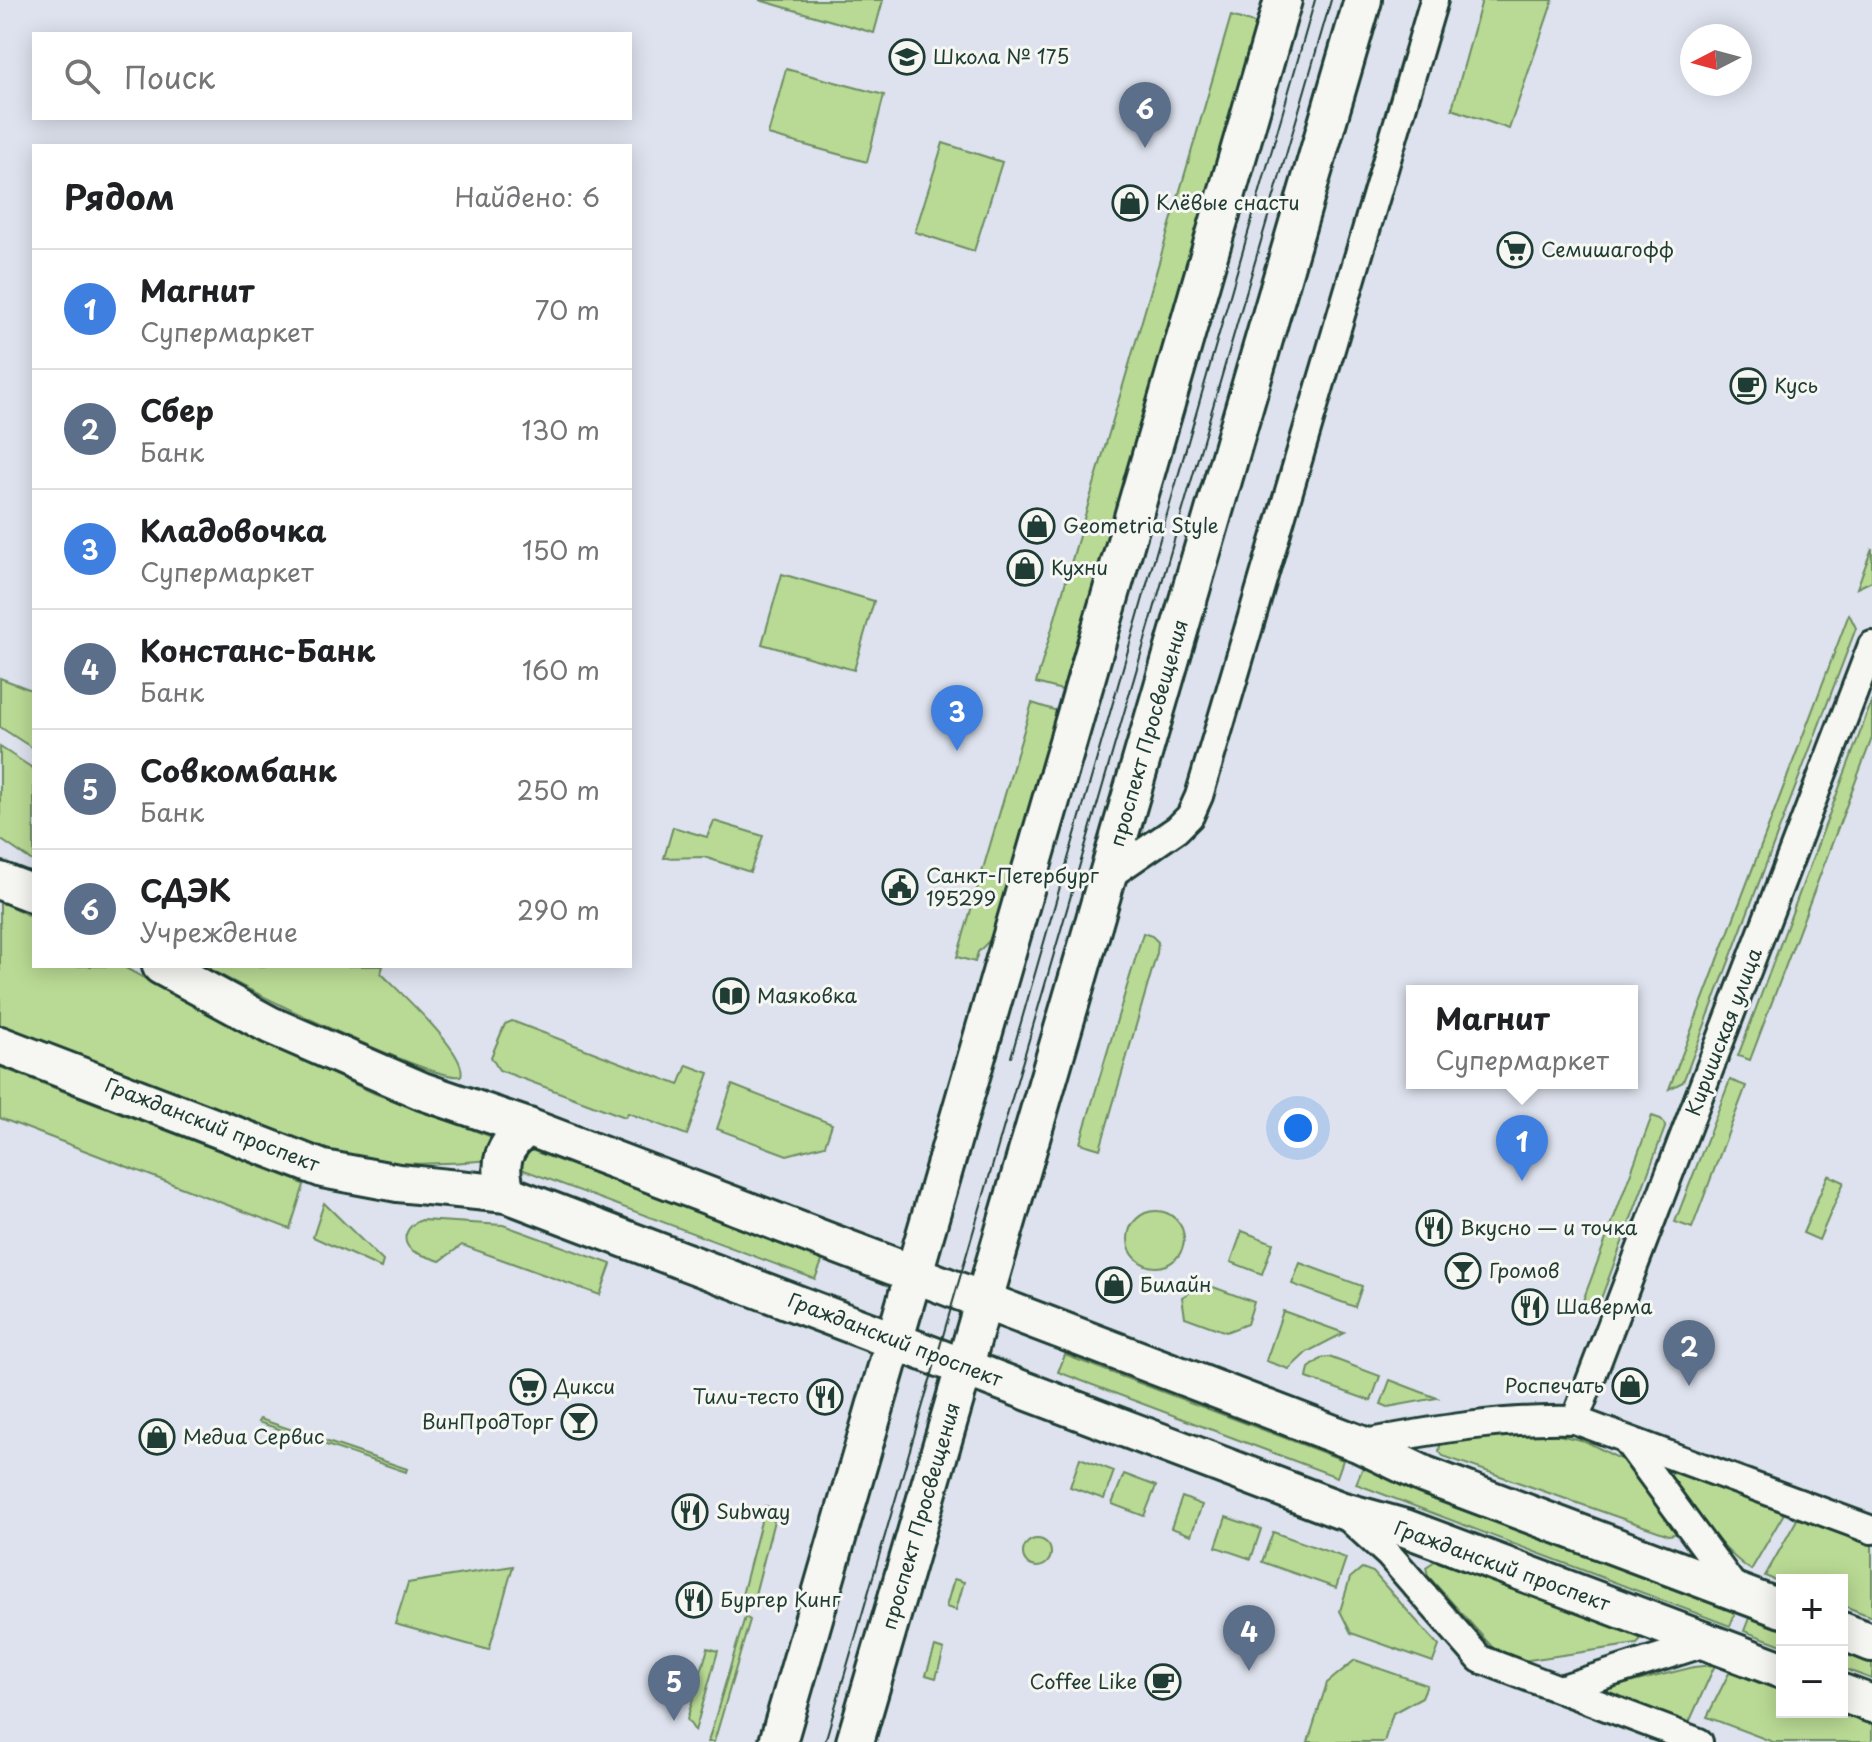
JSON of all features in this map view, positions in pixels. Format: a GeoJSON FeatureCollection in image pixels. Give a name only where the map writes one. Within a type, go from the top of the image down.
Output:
{"type":"FeatureCollection","features":[{"type":"Feature","properties":{"kind":"main road"},"geometry":{"type":"LineString","coordinates":[[778,1742],[1283,0]]}},
{"type":"Feature","properties":{"kind":"main road","name":"проспект Просвещения"},"geometry":{"type":"LineString","coordinates":[[855,1742],[1363,0]]}},
{"type":"Feature","properties":{"kind":"main road"},"geometry":{"type":"LineString","coordinates":[[0,881],[32,891]]}},
{"type":"Feature","properties":{"kind":"main road"},"geometry":{"type":"LineString","coordinates":[[165,968],[270,1025],[422,1091],[528,1127],[914,1273],[1360,1444],[1425,1475],[1776,1607]]}},
{"type":"Feature","properties":{"kind":"main road","name":"Гражданский проспект"},"geometry":{"type":"LineString","coordinates":[[0,1045],[323,1169],[398,1183],[507,1194],[1340,1510],[1405,1528],[1776,1668]]}},
{"type":"Feature","properties":{"kind":"main road"},"geometry":{"type":"LineString","coordinates":[[507,1194],[501,1176],[503,1155],[513,1138],[528,1127]]}},
{"type":"Feature","properties":{"kind":"main road"},"geometry":{"type":"LineString","coordinates":[[1848,1633],[1872,1643]]}},
{"type":"Feature","properties":{"kind":"main road"},"geometry":{"type":"LineString","coordinates":[[1848,1695],[1872,1704]]}},
{"type":"Feature","properties":{"kind":"street"},"geometry":{"type":"LineString","coordinates":[[1107,877],[1177,829],[1190,816],[1199,796],[1434,0]]}},
{"type":"Feature","properties":{"kind":"street","name":"Киришская улица"},"geometry":{"type":"LineString","coordinates":[[1575,1420],[1872,645]]}},
{"type":"Feature","properties":{"kind":"street"},"geometry":{"type":"LineString","coordinates":[[0,863],[32,890]]}},
{"type":"Feature","properties":{"kind":"street"},"geometry":{"type":"LineString","coordinates":[[1360,1444],[1443,1428],[1527,1419],[1575,1420],[1872,1530]]}},
{"type":"Feature","properties":{"kind":"street"},"geometry":{"type":"LineString","coordinates":[[1626,1440],[1737,1591]]}},
{"type":"Feature","properties":{"kind":"street"},"geometry":{"type":"LineString","coordinates":[[1340,1510],[1389,1555],[1480,1659],[1699,1742]]}},
{"type":"Feature","properties":{"kind":"street"},"geometry":{"type":"LineString","coordinates":[[1560,1689],[1708,1642]]}},
{"type":"Feature","properties":{"kind":"green space"},"geometry":{"type":"Polygon","coordinates":[[[759,0],[883,0],[874,33],[759,0]]]}},
{"type":"Feature","properties":{"kind":"green space"},"geometry":{"type":"Polygon","coordinates":[[[1482,0],[1553,0],[1509,129],[1452,109],[1482,0]]]}},
{"type":"Feature","properties":{"kind":"green space"},"geometry":{"type":"Polygon","coordinates":[[[1231,16],[1257,24],[1062,690],[1036,683],[1231,16]]]}},
{"type":"Feature","properties":{"kind":"green space"},"geometry":{"type":"Polygon","coordinates":[[[786,69],[884,95],[867,162],[768,135],[786,69]]]}},
{"type":"Feature","properties":{"kind":"green space"},"geometry":{"type":"Polygon","coordinates":[[[943,143],[1002,162],[974,251],[915,232],[943,143]]]}},
{"type":"Feature","properties":{"kind":"green space"},"geometry":{"type":"Polygon","coordinates":[[[1872,548],[1872,581],[1857,588],[1872,548]]]}},
{"type":"Feature","properties":{"kind":"green space"},"geometry":{"type":"Polygon","coordinates":[[[782,574],[874,601],[854,670],[762,644],[782,574]]]}},
{"type":"Feature","properties":{"kind":"green space"},"geometry":{"type":"Polygon","coordinates":[[[1849,614],[1856,628],[1683,1082],[1669,1089],[1849,614]]]}},
{"type":"Feature","properties":{"kind":"green space"},"geometry":{"type":"Polygon","coordinates":[[[0,678],[32,690],[32,748],[0,727],[0,678]]]}},
{"type":"Feature","properties":{"kind":"green space"},"geometry":{"type":"Polygon","coordinates":[[[1872,701],[1872,738],[1750,1060],[1738,1056],[1872,701]]]}},
{"type":"Feature","properties":{"kind":"green space"},"geometry":{"type":"Polygon","coordinates":[[[1032,703],[1057,711],[992,938],[978,952],[975,962],[957,957],[1032,703]]]}},
{"type":"Feature","properties":{"kind":"green space"},"geometry":{"type":"Polygon","coordinates":[[[0,747],[32,768],[32,861],[0,839],[0,747]]]}},
{"type":"Feature","properties":{"kind":"green space"},"geometry":{"type":"Polygon","coordinates":[[[714,821],[763,836],[750,872],[704,857],[664,858],[673,827],[707,837],[714,821]]]}},
{"type":"Feature","properties":{"kind":"green space"},"geometry":{"type":"Polygon","coordinates":[[[0,901],[32,917],[32,968],[126,968],[260,1041],[376,1094],[495,1138],[492,1160],[422,1164],[351,1159],[0,1027],[0,901]]]}},
{"type":"Feature","properties":{"kind":"green space"},"geometry":{"type":"Polygon","coordinates":[[[1143,933],[1158,942],[1157,953],[1100,1149],[1080,1143],[1143,933]]]}},
{"type":"Feature","properties":{"kind":"green space"},"geometry":{"type":"Polygon","coordinates":[[[209,968],[382,968],[381,973],[430,1023],[454,1053],[461,1066],[461,1076],[444,1074],[377,1049],[209,968]]]}},
{"type":"Feature","properties":{"kind":"green space"},"geometry":{"type":"Polygon","coordinates":[[[512,1021],[679,1085],[687,1065],[709,1073],[687,1135],[628,1113],[625,1117],[499,1070],[491,1057],[505,1024],[512,1021]]]}},
{"type":"Feature","properties":{"kind":"green space"},"geometry":{"type":"Polygon","coordinates":[[[0,1067],[304,1185],[290,1229],[0,1118],[0,1067]]]}},
{"type":"Feature","properties":{"kind":"green space"},"geometry":{"type":"Polygon","coordinates":[[[1730,1080],[1746,1086],[1692,1228],[1675,1222],[1730,1080]]]}},
{"type":"Feature","properties":{"kind":"green space"},"geometry":{"type":"Polygon","coordinates":[[[732,1085],[832,1124],[825,1145],[787,1155],[717,1129],[732,1085]]]}},
{"type":"Feature","properties":{"kind":"green space"},"geometry":{"type":"Polygon","coordinates":[[[1652,1116],[1666,1125],[1596,1312],[1581,1306],[1652,1116]]]}},
{"type":"Feature","properties":{"kind":"green space"},"geometry":{"type":"Polygon","coordinates":[[[523,1150],[531,1150],[823,1259],[815,1279],[524,1170],[518,1163],[523,1150]]]}},
{"type":"Feature","properties":{"kind":"green space"},"geometry":{"type":"Polygon","coordinates":[[[1828,1175],[1844,1182],[1819,1240],[1803,1233],[1828,1175]]]}},
{"type":"Feature","properties":{"kind":"green space"},"geometry":{"type":"Polygon","coordinates":[[[324,1203],[383,1261],[381,1268],[313,1237],[324,1203]]]}},
{"type":"Feature","properties":{"kind":"green space"},"geometry":{"type":"Polygon","coordinates":[[[1156,1211],[1176,1219],[1184,1239],[1176,1259],[1156,1267],[1136,1259],[1128,1239],[1136,1219],[1156,1211]]]}},
{"type":"Feature","properties":{"kind":"green space"},"geometry":{"type":"Polygon","coordinates":[[[422,1220],[503,1225],[611,1264],[600,1295],[462,1245],[440,1261],[415,1252],[407,1244],[408,1230],[422,1220]]]}},
{"type":"Feature","properties":{"kind":"green space"},"geometry":{"type":"Polygon","coordinates":[[[1242,1231],[1273,1243],[1262,1274],[1231,1262],[1242,1231]]]}},
{"type":"Feature","properties":{"kind":"green space"},"geometry":{"type":"Polygon","coordinates":[[[1300,1263],[1362,1286],[1355,1307],[1292,1284],[1300,1263]]]}},
{"type":"Feature","properties":{"kind":"green space"},"geometry":{"type":"Polygon","coordinates":[[[1205,1284],[1254,1302],[1247,1324],[1226,1332],[1185,1317],[1182,1297],[1205,1284]]]}},
{"type":"Feature","properties":{"kind":"green space"},"geometry":{"type":"Polygon","coordinates":[[[1283,1311],[1344,1333],[1307,1352],[1289,1369],[1266,1361],[1283,1311]]]}},
{"type":"Feature","properties":{"kind":"green space"},"geometry":{"type":"Polygon","coordinates":[[[1065,1355],[1343,1460],[1337,1477],[1058,1372],[1065,1355]]]}},
{"type":"Feature","properties":{"kind":"green space"},"geometry":{"type":"Polygon","coordinates":[[[1329,1357],[1380,1376],[1371,1401],[1307,1378],[1309,1368],[1322,1358],[1329,1357]]]}},
{"type":"Feature","properties":{"kind":"green space"},"geometry":{"type":"Polygon","coordinates":[[[1390,1380],[1437,1398],[1388,1407],[1381,1404],[1390,1380]]]}},
{"type":"Feature","properties":{"kind":"green space"},"geometry":{"type":"Polygon","coordinates":[[[260,1419],[407,1469],[406,1472],[258,1422],[260,1419]]]}},
{"type":"Feature","properties":{"kind":"green space"},"geometry":{"type":"Polygon","coordinates":[[[1536,1430],[1585,1441],[1624,1461],[1679,1522],[1680,1533],[1669,1535],[1443,1456],[1439,1451],[1441,1441],[1536,1430]]]}},
{"type":"Feature","properties":{"kind":"green space"},"geometry":{"type":"Polygon","coordinates":[[[1080,1458],[1114,1471],[1104,1499],[1070,1487],[1080,1458]]]}},
{"type":"Feature","properties":{"kind":"green space"},"geometry":{"type":"Polygon","coordinates":[[[1363,1467],[1737,1608],[1730,1626],[1356,1484],[1363,1467]]]}},
{"type":"Feature","properties":{"kind":"green space"},"geometry":{"type":"Polygon","coordinates":[[[1677,1469],[1786,1510],[1751,1570],[1718,1540],[1671,1480],[1670,1475],[1677,1469]]]}},
{"type":"Feature","properties":{"kind":"green space"},"geometry":{"type":"Polygon","coordinates":[[[1124,1474],[1156,1486],[1144,1516],[1112,1504],[1124,1474]]]}},
{"type":"Feature","properties":{"kind":"green space"},"geometry":{"type":"Polygon","coordinates":[[[1182,1497],[1202,1505],[1191,1535],[1171,1528],[1182,1497]]]}},
{"type":"Feature","properties":{"kind":"green space"},"geometry":{"type":"Polygon","coordinates":[[[765,1506],[777,1509],[752,1606],[740,1603],[765,1506]]]}},
{"type":"Feature","properties":{"kind":"green space"},"geometry":{"type":"Polygon","coordinates":[[[1799,1516],[1872,1543],[1872,1617],[1848,1607],[1848,1574],[1776,1574],[1776,1581],[1765,1576],[1799,1516]]]}},
{"type":"Feature","properties":{"kind":"green space"},"geometry":{"type":"Polygon","coordinates":[[[1226,1517],[1261,1529],[1251,1559],[1216,1547],[1226,1517]]]}},
{"type":"Feature","properties":{"kind":"green space"},"geometry":{"type":"Polygon","coordinates":[[[1273,1532],[1346,1558],[1336,1588],[1262,1562],[1273,1532]]]}},
{"type":"Feature","properties":{"kind":"green space"},"geometry":{"type":"Polygon","coordinates":[[[1037,1539],[1047,1543],[1051,1553],[1047,1563],[1037,1567],[1027,1563],[1023,1553],[1027,1543],[1037,1539]]]}},
{"type":"Feature","properties":{"kind":"green space"},"geometry":{"type":"Polygon","coordinates":[[[1435,1561],[1639,1632],[1640,1641],[1637,1644],[1515,1662],[1502,1658],[1428,1576],[1426,1567],[1435,1561]]]}},
{"type":"Feature","properties":{"kind":"green space"},"geometry":{"type":"Polygon","coordinates":[[[513,1566],[489,1650],[395,1624],[408,1583],[513,1566]]]}},
{"type":"Feature","properties":{"kind":"green space"},"geometry":{"type":"Polygon","coordinates":[[[1362,1568],[1373,1572],[1439,1646],[1433,1662],[1351,1633],[1340,1611],[1350,1578],[1362,1568]]]}},
{"type":"Feature","properties":{"kind":"green space"},"geometry":{"type":"Polygon","coordinates":[[[954,1579],[964,1582],[956,1610],[946,1607],[954,1579]]]}},
{"type":"Feature","properties":{"kind":"green space"},"geometry":{"type":"Polygon","coordinates":[[[1751,1613],[1776,1623],[1776,1643],[1744,1631],[1751,1613]]]}},
{"type":"Feature","properties":{"kind":"green space"},"geometry":{"type":"Polygon","coordinates":[[[745,1617],[750,1620],[714,1742],[708,1742],[745,1617]]]}},
{"type":"Feature","properties":{"kind":"green space"},"geometry":{"type":"Polygon","coordinates":[[[935,1647],[944,1650],[936,1678],[926,1675],[935,1647]]]}},
{"type":"Feature","properties":{"kind":"green space"},"geometry":{"type":"Polygon","coordinates":[[[708,1648],[718,1651],[695,1731],[687,1719],[708,1648]]]}},
{"type":"Feature","properties":{"kind":"green space"},"geometry":{"type":"Polygon","coordinates":[[[1848,1650],[1872,1659],[1872,1679],[1848,1670],[1848,1650]]]}},
{"type":"Feature","properties":{"kind":"green space"},"geometry":{"type":"Polygon","coordinates":[[[1355,1660],[1427,1685],[1422,1697],[1393,1713],[1384,1742],[1308,1742],[1327,1683],[1355,1660]]]}},
{"type":"Feature","properties":{"kind":"green space"},"geometry":{"type":"Polygon","coordinates":[[[1715,1665],[1687,1727],[1607,1694],[1609,1688],[1694,1667],[1715,1665]]]}},
{"type":"Feature","properties":{"kind":"green space"},"geometry":{"type":"Polygon","coordinates":[[[1731,1669],[1776,1686],[1776,1718],[1848,1718],[1848,1713],[1872,1722],[1872,1742],[1773,1742],[1707,1717],[1731,1669]]]}},
{"type":"Feature","properties":{"kind":"tram line"},"geometry":{"type":"LineString","coordinates":[[1011,1057],[1315,0]]}},
{"type":"Feature","properties":{"kind":"tram line"},"geometry":{"type":"LineString","coordinates":[[825,1742],[1331,0]]}},
{"type":"Feature","properties":{"kind":"place","name":"Школа № 175"},"geometry":{"type":"Point","coordinates":[907,57]}},
{"type":"Feature","properties":{"kind":"place","name":"СДЭК"},"geometry":{"type":"Point","coordinates":[1145,148]}},
{"type":"Feature","properties":{"kind":"place","name":"Клёвые снасти"},"geometry":{"type":"Point","coordinates":[1130,203]}},
{"type":"Feature","properties":{"kind":"place","name":"Семишагофф"},"geometry":{"type":"Point","coordinates":[1515,250]}},
{"type":"Feature","properties":{"kind":"place","name":"Кусь"},"geometry":{"type":"Point","coordinates":[1748,386]}},
{"type":"Feature","properties":{"kind":"place","name":"Geometria Style"},"geometry":{"type":"Point","coordinates":[1037,526]}},
{"type":"Feature","properties":{"kind":"place","name":"Кухни"},"geometry":{"type":"Point","coordinates":[1025,568]}},
{"type":"Feature","properties":{"kind":"place","name":"Кладовочка"},"geometry":{"type":"Point","coordinates":[957,751]}},
{"type":"Feature","properties":{"kind":"place","name":"Санкт-Петербург 195299"},"geometry":{"type":"Point","coordinates":[900,887]}},
{"type":"Feature","properties":{"kind":"place","name":"Маяковка"},"geometry":{"type":"Point","coordinates":[731,996]}},
{"type":"Feature","properties":{"kind":"place","name":"Магнит"},"geometry":{"type":"Point","coordinates":[1522,1181]}},
{"type":"Feature","properties":{"kind":"place","name":"Вкусно — и точка"},"geometry":{"type":"Point","coordinates":[1434,1228]}},
{"type":"Feature","properties":{"kind":"place","name":"Громов"},"geometry":{"type":"Point","coordinates":[1463,1271]}},
{"type":"Feature","properties":{"kind":"place","name":"Билайн"},"geometry":{"type":"Point","coordinates":[1114,1285]}},
{"type":"Feature","properties":{"kind":"place","name":"Шаверма"},"geometry":{"type":"Point","coordinates":[1530,1307]}},
{"type":"Feature","properties":{"kind":"place","name":"Роспечать"},"geometry":{"type":"Point","coordinates":[1630,1386]}},
{"type":"Feature","properties":{"kind":"place","name":"Сбер"},"geometry":{"type":"Point","coordinates":[1689,1386]}},
{"type":"Feature","properties":{"kind":"place","name":"Дикси"},"geometry":{"type":"Point","coordinates":[528,1387]}},
{"type":"Feature","properties":{"kind":"place","name":"Тили-тесто"},"geometry":{"type":"Point","coordinates":[825,1397]}},
{"type":"Feature","properties":{"kind":"place","name":"ВинПродТорг"},"geometry":{"type":"Point","coordinates":[579,1422]}},
{"type":"Feature","properties":{"kind":"place","name":"Медиа Сервис"},"geometry":{"type":"Point","coordinates":[157,1437]}},
{"type":"Feature","properties":{"kind":"place","name":"Subway"},"geometry":{"type":"Point","coordinates":[690,1512]}},
{"type":"Feature","properties":{"kind":"place","name":"Бургер Кинг"},"geometry":{"type":"Point","coordinates":[694,1600]}},
{"type":"Feature","properties":{"kind":"place","name":"Констанс-Банк"},"geometry":{"type":"Point","coordinates":[1249,1671]}},
{"type":"Feature","properties":{"kind":"place","name":"Coffee Like"},"geometry":{"type":"Point","coordinates":[1163,1682]}},
{"type":"Feature","properties":{"kind":"place","name":"Совкомбанк"},"geometry":{"type":"Point","coordinates":[674,1721]}}]}
